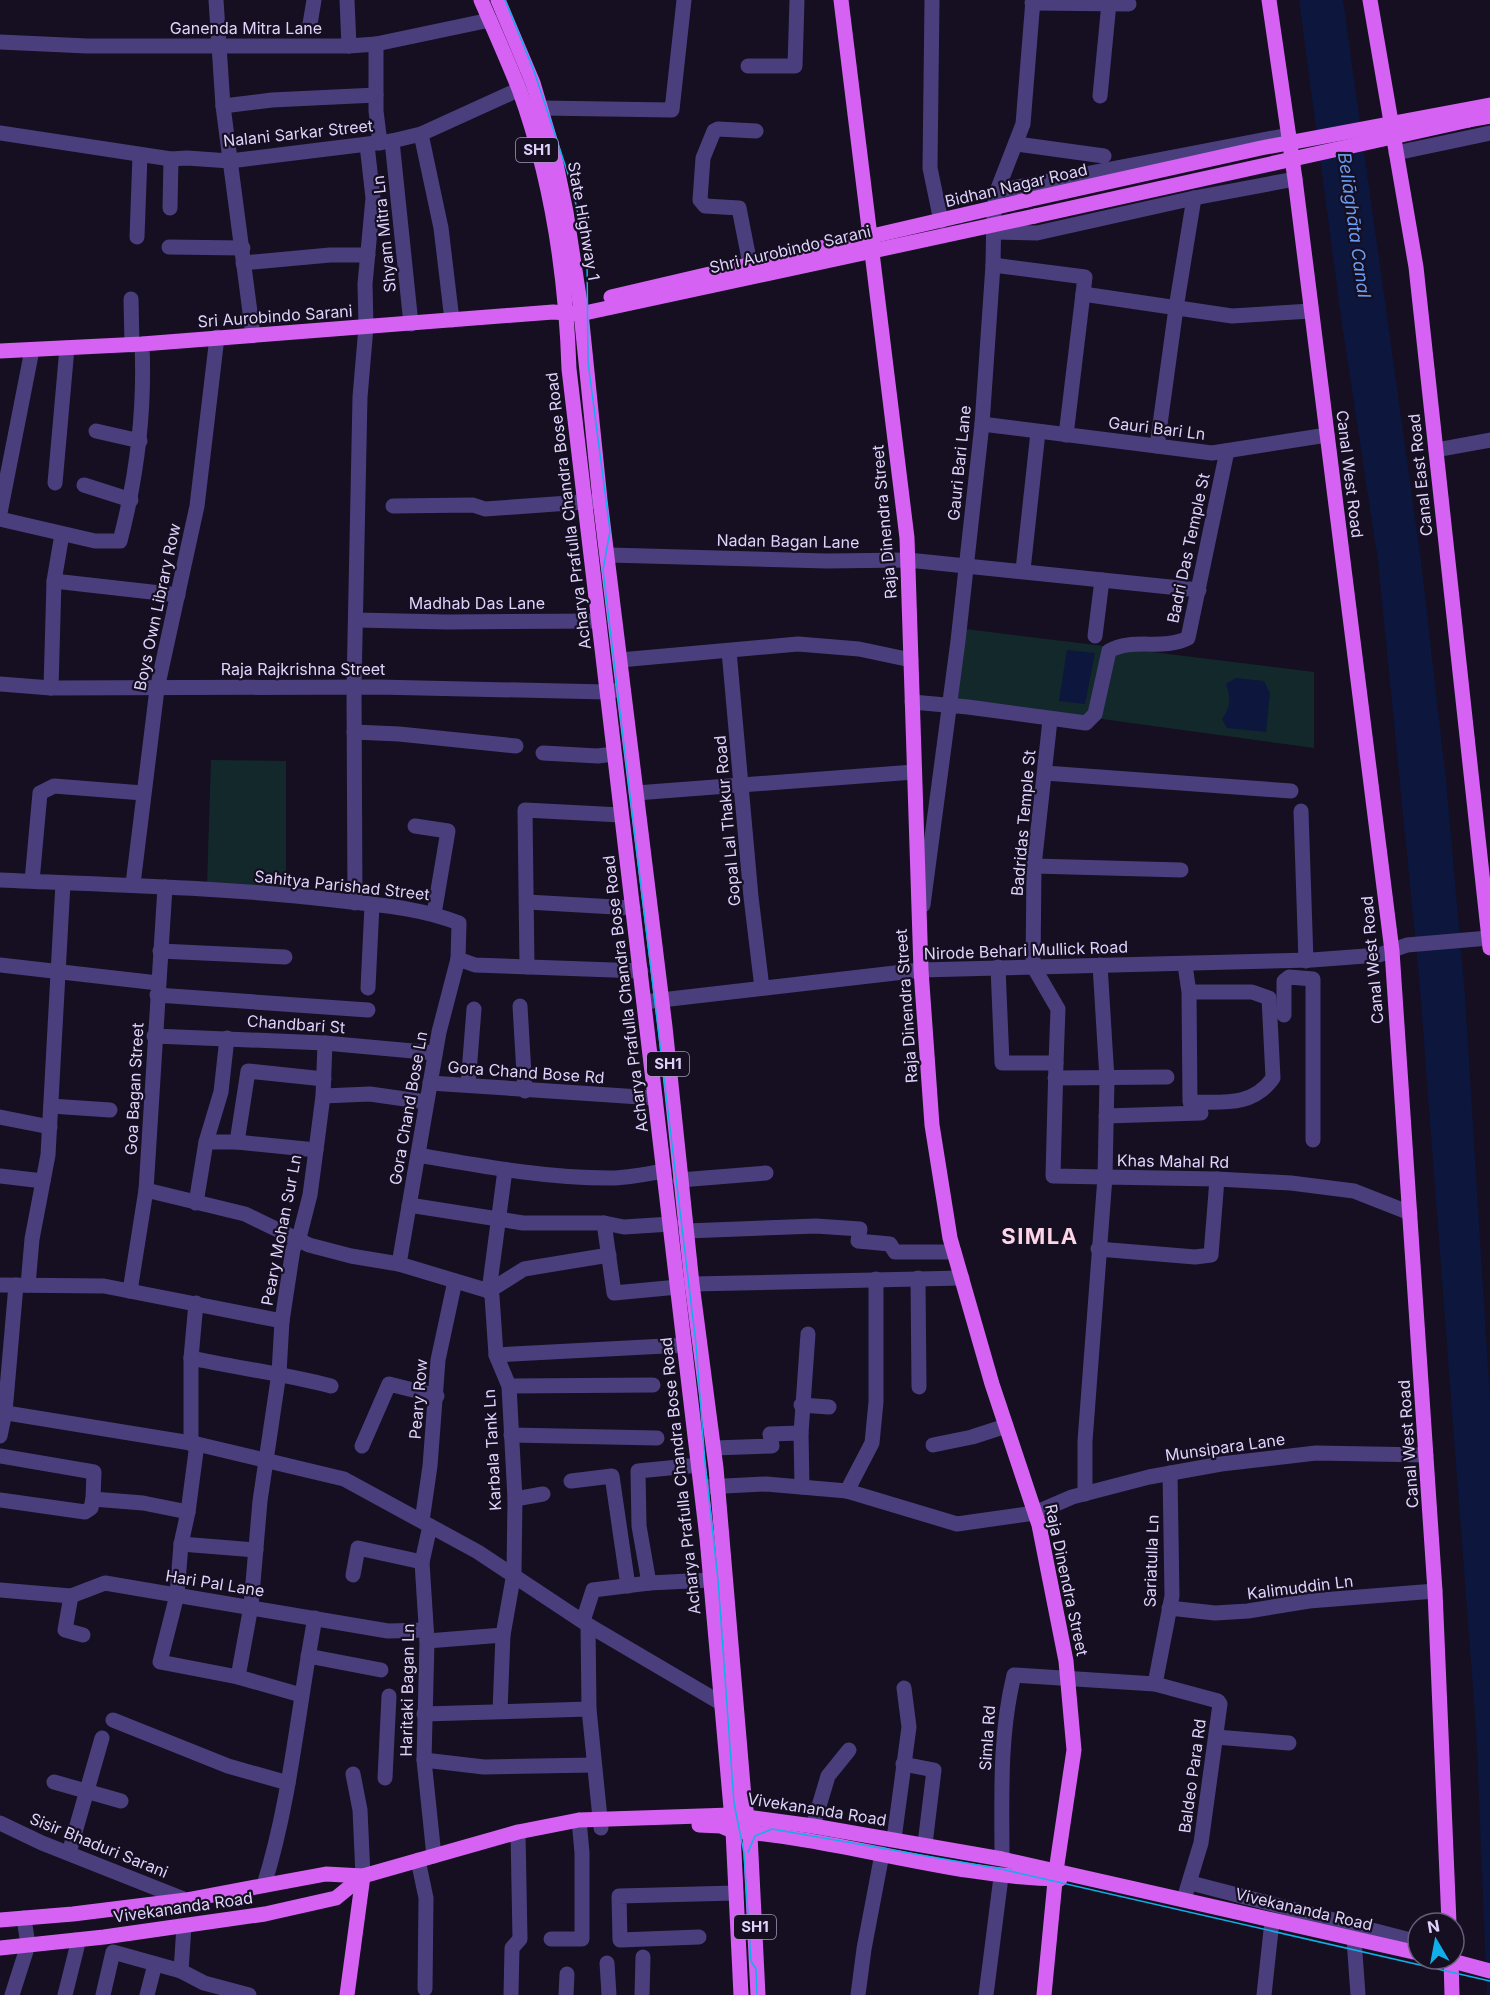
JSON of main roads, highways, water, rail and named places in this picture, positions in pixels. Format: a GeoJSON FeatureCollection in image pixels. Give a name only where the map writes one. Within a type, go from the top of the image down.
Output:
{"type":"FeatureCollection","features":[{"type":"Feature","properties":{"kind":"main road","name":"Acharya Prafulla Chandra Bose Road"},"geometry":{"type":"LineString","coordinates":[[481,0],[526,87],[569,310],[609,555],[662,999],[686,1231],[684,1345],[699,1465],[733,1831],[741,1995]]}},
{"type":"Feature","properties":{"kind":"main road","name":"State Highway 1"},"geometry":{"type":"LineString","coordinates":[[498,0],[526,87],[541,108],[566,212],[569,310]]}},
{"type":"Feature","properties":{"kind":"main road","name":"Raja Dinendra Street"},"geometry":{"type":"LineString","coordinates":[[841,0],[872,243],[908,560],[921,970],[932,1125],[954,1252],[1006,1426],[1035,1513],[1068,1678],[1074,1750],[1055,1875],[1044,1995]]}},
{"type":"Feature","properties":{"kind":"main road","name":"Canal West Road"},"geometry":{"type":"LineString","coordinates":[[1269,0],[1295,179],[1327,435],[1400,948],[1410,1213],[1435,1591],[1448,1911]]}},
{"type":"Feature","properties":{"kind":"main road","name":"Canal East Road"},"geometry":{"type":"LineString","coordinates":[[1370,0],[1416,267],[1484,942]]}},
{"type":"Feature","properties":{"kind":"main road","name":"Bidhan Nagar Road"},"geometry":{"type":"LineString","coordinates":[[569,310],[750,264],[872,243],[941,221],[993,222],[1027,200],[1261,148],[1490,105]]}},
{"type":"Feature","properties":{"kind":"main road","name":"Shri Aurobindo Sarani"},"geometry":{"type":"LineString","coordinates":[[569,310],[872,243],[1035,216],[1490,116]]}},
{"type":"Feature","properties":{"kind":"main road","name":"Acharya Prafulla Chandra Bose Road"},"geometry":{"type":"LineString","coordinates":[[569,310],[569,369],[664,1171],[671,1224],[685,1286],[714,1448],[736,1714],[761,1818],[750,1832],[758,1995]]}},
{"type":"Feature","properties":{"kind":"main road","name":"Sri Aurobindo Sarani"},"geometry":{"type":"LineString","coordinates":[[0,351],[137,345],[569,310]]}},
{"type":"Feature","properties":{"kind":"main road","name":"Vivekananda Road"},"geometry":{"type":"LineString","coordinates":[[0,1920],[186,1900],[326,1874],[363,1876],[518,1832],[601,1823],[730,1815],[925,1844],[1002,1859],[1055,1875],[1184,1899],[1272,1922],[1406,1950]]}},
{"type":"Feature","properties":{"kind":"main road","name":"Vivekananda Road"},"geometry":{"type":"LineString","coordinates":[[601,1823],[722,1826],[733,1831],[882,1854],[1001,1877],[1055,1875]]}},
{"type":"Feature","properties":{"kind":"main road","name":"Vivekananda Road"},"geometry":{"type":"LineString","coordinates":[[0,1947],[76,1940],[265,1914],[336,1898],[363,1876]]}},
{"type":"Feature","properties":{"kind":"main road"},"geometry":{"type":"LineString","coordinates":[[347,1995],[363,1876]]}},
{"type":"Feature","properties":{"kind":"main road"},"geometry":{"type":"LineString","coordinates":[[1466,1964],[1490,1971]]}},
{"type":"Feature","properties":{"kind":"main road"},"geometry":{"type":"LineString","coordinates":[[1450,1971],[1452,1995]]}},
{"type":"Feature","properties":{"kind":"water","name":"Beliāghāta Canal"},"geometry":{"type":"Polygon","coordinates":[[[1299,0],[1343,0],[1421,561],[1446,780],[1465,996],[1490,1400],[1490,1995],[1487,1995],[1476,1728],[1419,976],[1378,561],[1342,324],[1299,0]]]}},
{"type":"Feature","properties":{"kind":"water"},"geometry":{"type":"Polygon","coordinates":[[[1067,650],[1095,653],[1085,704],[1059,701],[1067,650]]]}},
{"type":"Feature","properties":{"kind":"water"},"geometry":{"type":"Polygon","coordinates":[[[1236,678],[1264,681],[1270,693],[1266,732],[1227,728],[1222,719],[1229,702],[1226,684],[1236,678]]]}},
{"type":"Feature","properties":{"kind":"tram line"},"geometry":{"type":"LineString","coordinates":[[505,0],[534,71],[572,186],[587,257],[588,362],[610,531],[603,570],[696,1344],[705,1463],[718,1580],[734,1803],[744,1853],[751,1961],[756,1969],[757,1995]]}},
{"type":"Feature","properties":{"kind":"tram line"},"geometry":{"type":"LineString","coordinates":[[748,1852],[755,1836],[772,1829],[1001,1869],[1490,1981]]}},
{"type":"Feature","properties":{"kind":"district","name":"SIMLA"},"geometry":{"type":"Point","coordinates":[1040,1236]}}]}
